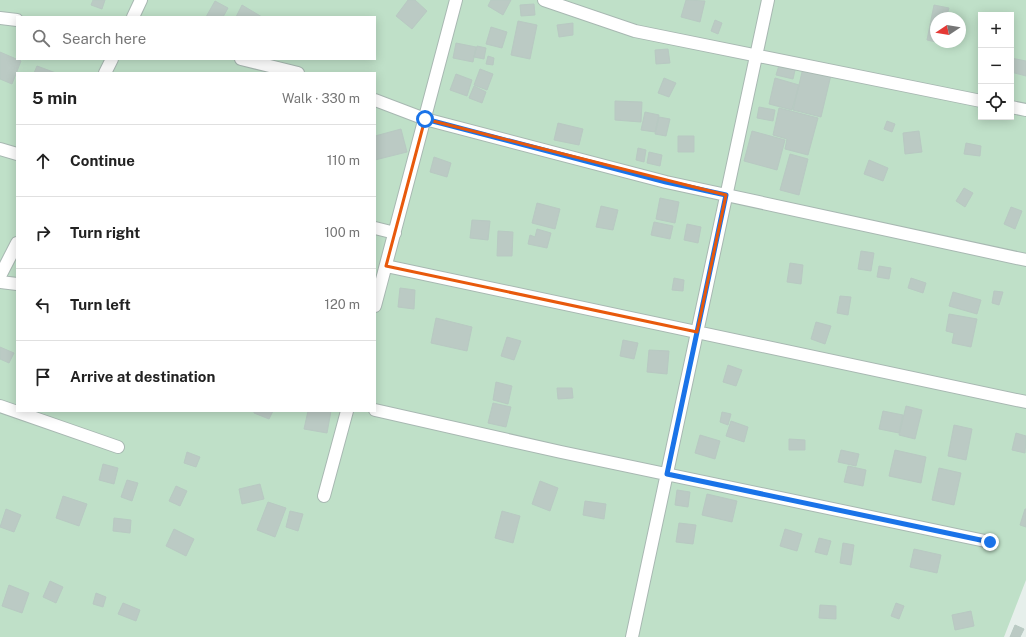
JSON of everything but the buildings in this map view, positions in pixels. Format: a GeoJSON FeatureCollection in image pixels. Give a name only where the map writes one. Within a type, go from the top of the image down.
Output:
{"type":"FeatureCollection","features":[{"type":"Feature","properties":{"kind":"street"},"geometry":{"type":"LineString","coordinates":[[133,16],[141,0]]}},
{"type":"Feature","properties":{"kind":"street"},"geometry":{"type":"LineString","coordinates":[[376,302],[456,0]]}},
{"type":"Feature","properties":{"kind":"street"},"geometry":{"type":"LineString","coordinates":[[544,0],[635,31],[978,100]]}},
{"type":"Feature","properties":{"kind":"street"},"geometry":{"type":"LineString","coordinates":[[632,637],[768,0]]}},
{"type":"Feature","properties":{"kind":"street"},"geometry":{"type":"LineString","coordinates":[[0,18],[16,20]]}},
{"type":"Feature","properties":{"kind":"street"},"geometry":{"type":"LineString","coordinates":[[106,72],[112,60]]}},
{"type":"Feature","properties":{"kind":"street"},"geometry":{"type":"LineString","coordinates":[[244,60],[294,72]]}},
{"type":"Feature","properties":{"kind":"street"},"geometry":{"type":"LineString","coordinates":[[376,100],[425,119],[659,180],[1026,260]]}},
{"type":"Feature","properties":{"kind":"street"},"geometry":{"type":"LineString","coordinates":[[1014,108],[1026,110]]}},
{"type":"Feature","properties":{"kind":"street"},"geometry":{"type":"LineString","coordinates":[[0,149],[16,154]]}},
{"type":"Feature","properties":{"kind":"street"},"geometry":{"type":"LineString","coordinates":[[376,228],[395,233]]}},
{"type":"Feature","properties":{"kind":"street"},"geometry":{"type":"LineString","coordinates":[[0,276],[16,245]]}},
{"type":"Feature","properties":{"kind":"street"},"geometry":{"type":"LineString","coordinates":[[386,266],[1026,402]]}},
{"type":"Feature","properties":{"kind":"street"},"geometry":{"type":"LineString","coordinates":[[0,282],[16,284]]}},
{"type":"Feature","properties":{"kind":"street"},"geometry":{"type":"LineString","coordinates":[[0,406],[16,412]]}},
{"type":"Feature","properties":{"kind":"street"},"geometry":{"type":"LineString","coordinates":[[376,410],[554,450],[990,542]]}},
{"type":"Feature","properties":{"kind":"street"},"geometry":{"type":"LineString","coordinates":[[17,412],[118,447]]}},
{"type":"Feature","properties":{"kind":"street"},"geometry":{"type":"LineString","coordinates":[[324,496],[347,412]]}},
{"type":"Feature","properties":{"kind":"highlighted area"},"geometry":{"type":"Polygon","coordinates":[[[425,119],[726,195],[697,332],[386,266],[425,119]]]}},
{"type":"Feature","properties":{"kind":"green space"},"geometry":{"type":"Polygon","coordinates":[[[0,0],[1026,0],[1026,580],[1004,637],[0,637],[0,0]]]}},
{"type":"Feature","properties":{"kind":"route"},"geometry":{"type":"LineString","coordinates":[[425,119],[666,182],[726,195],[667,474],[990,542]]}}]}
